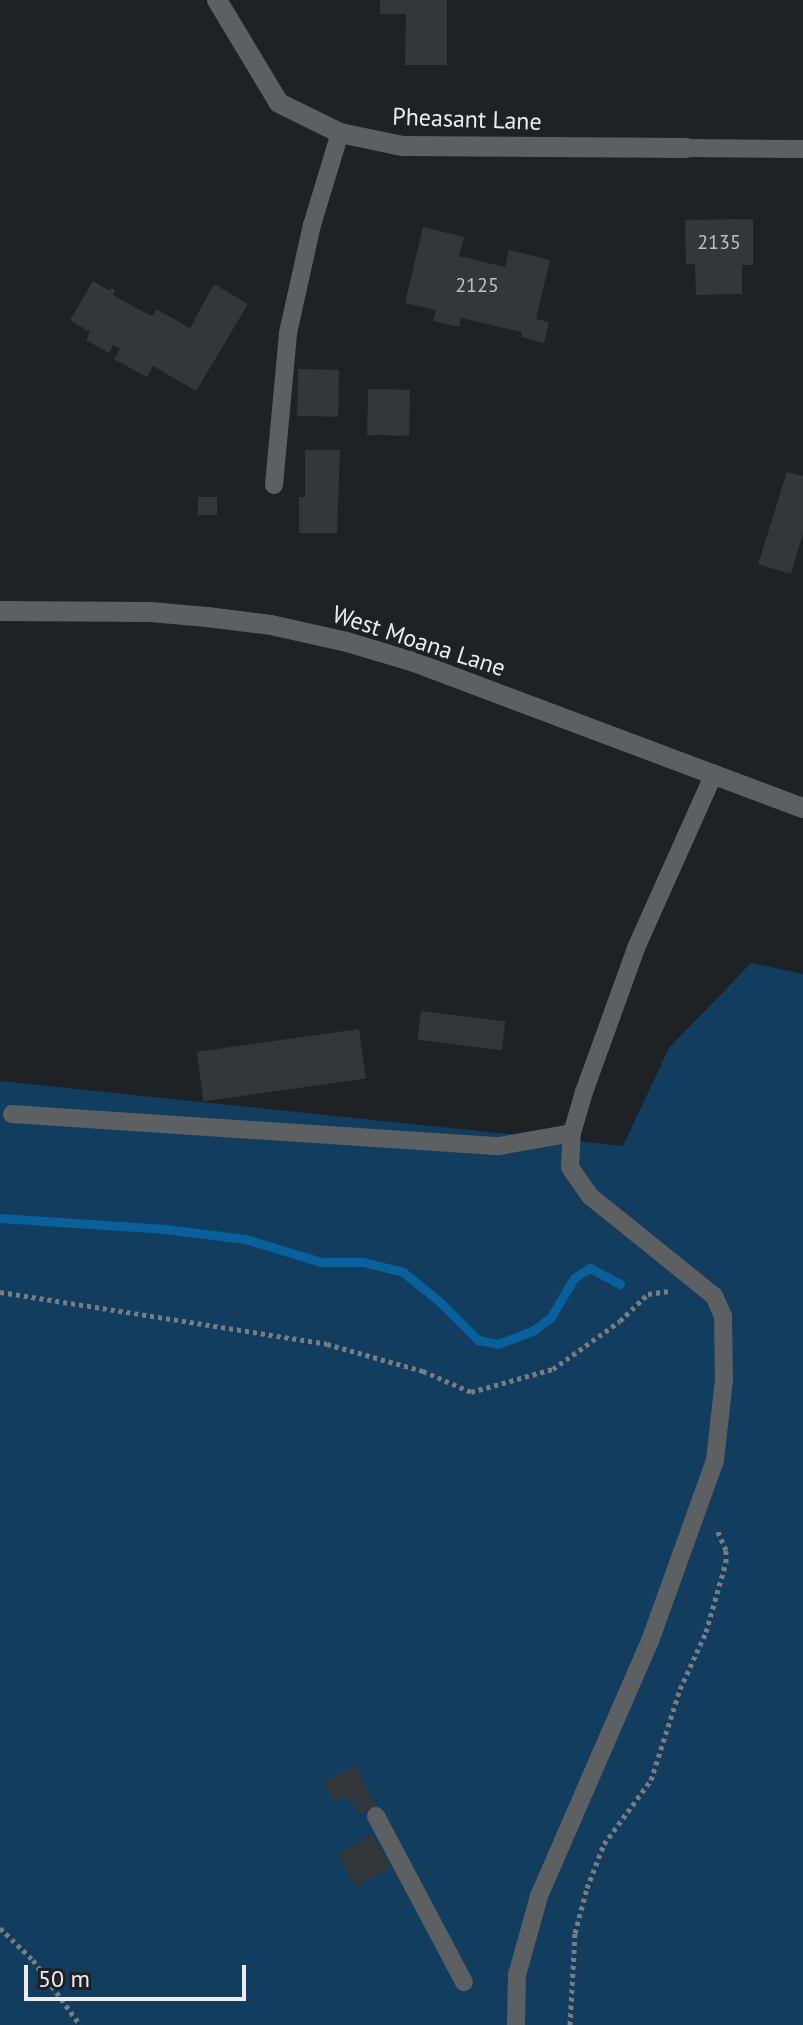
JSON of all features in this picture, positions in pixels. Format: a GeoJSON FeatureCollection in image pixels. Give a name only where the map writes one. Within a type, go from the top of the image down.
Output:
{"type":"FeatureCollection","features":[{"type":"Feature","properties":{"kind":"street","name":"Pheasant Lane"},"geometry":{"type":"LineString","coordinates":[[217,0],[279,103],[340,133],[402,146],[687,148]]}},
{"type":"Feature","properties":{"kind":"street","name":"West Moana Lane"},"geometry":{"type":"LineString","coordinates":[[0,611],[151,612],[271,625],[322,636],[414,662],[802,805]]}},
{"type":"Feature","properties":{"kind":"lane"},"geometry":{"type":"LineString","coordinates":[[274,485],[288,333],[312,225],[340,133]]}},
{"type":"Feature","properties":{"kind":"lane"},"geometry":{"type":"LineString","coordinates":[[687,148],[803,149]]}},
{"type":"Feature","properties":{"kind":"lane"},"geometry":{"type":"LineString","coordinates":[[516,2025],[517,1975],[539,1896],[650,1641],[715,1460],[724,1380],[723,1316],[714,1296],[590,1196],[570,1167],[572,1133],[636,948],[714,774]]}},
{"type":"Feature","properties":{"kind":"lane"},"geometry":{"type":"LineString","coordinates":[[12,1114],[499,1146],[572,1133]]}},
{"type":"Feature","properties":{"kind":"lane"},"geometry":{"type":"LineString","coordinates":[[376,1816],[464,1982]]}},
{"type":"Feature","properties":{"kind":"path"},"geometry":{"type":"LineString","coordinates":[[0,1292],[327,1344],[423,1371],[471,1392],[553,1369],[620,1321],[648,1294],[680,1289]]}},
{"type":"Feature","properties":{"kind":"path"},"geometry":{"type":"LineString","coordinates":[[570,2025],[575,1933],[594,1864],[604,1844],[651,1780],[680,1689],[722,1583],[726,1550],[701,1503]]}},
{"type":"Feature","properties":{"kind":"path"},"geometry":{"type":"LineString","coordinates":[[0,1928],[33,1960],[80,2025]]}},
{"type":"Feature","properties":{"kind":"shaded area"},"geometry":{"type":"Polygon","coordinates":[[[751,963],[803,974],[803,2025],[0,2025],[0,1081],[623,1146],[669,1048],[751,963]]]}},
{"type":"Feature","properties":{"kind":"building"},"geometry":{"type":"Polygon","coordinates":[[[380,0],[447,0],[447,65],[405,65],[406,14],[380,14],[380,0]]]}},
{"type":"Feature","properties":{"kind":"building"},"geometry":{"type":"Polygon","coordinates":[[[753,219],[753,265],[742,265],[742,294],[696,295],[695,264],[686,264],[685,220],[753,219]]]}},
{"type":"Feature","properties":{"kind":"building"},"geometry":{"type":"Polygon","coordinates":[[[423,227],[464,237],[459,256],[505,267],[509,250],[550,260],[536,319],[549,322],[544,343],[521,337],[522,332],[461,318],[459,327],[433,321],[436,310],[405,303],[423,227]]]}},
{"type":"Feature","properties":{"kind":"building"},"geometry":{"type":"Polygon","coordinates":[[[93,281],[110,291],[111,288],[115,290],[113,295],[149,315],[153,315],[156,309],[190,328],[214,284],[248,304],[196,391],[153,366],[147,377],[114,359],[120,349],[113,345],[109,353],[86,340],[90,332],[70,320],[93,281]]]}},
{"type":"Feature","properties":{"kind":"building"},"geometry":{"type":"Polygon","coordinates":[[[298,369],[339,370],[338,417],[297,416],[298,369]]]}},
{"type":"Feature","properties":{"kind":"building"},"geometry":{"type":"Polygon","coordinates":[[[368,389],[410,390],[409,436],[367,435],[368,389]]]}},
{"type":"Feature","properties":{"kind":"building"},"geometry":{"type":"Polygon","coordinates":[[[305,450],[340,450],[337,533],[299,533],[299,497],[305,497],[305,450]]]}},
{"type":"Feature","properties":{"kind":"building"},"geometry":{"type":"Polygon","coordinates":[[[787,472],[803,476],[803,533],[791,574],[758,564],[787,472]]]}},
{"type":"Feature","properties":{"kind":"building"},"geometry":{"type":"Polygon","coordinates":[[[198,497],[217,497],[217,515],[198,515],[198,497]]]}},
{"type":"Feature","properties":{"kind":"building"},"geometry":{"type":"Polygon","coordinates":[[[421,1011],[505,1021],[502,1050],[417,1040],[421,1011]]]}},
{"type":"Feature","properties":{"kind":"building"},"geometry":{"type":"Polygon","coordinates":[[[359,1029],[366,1079],[204,1101],[197,1052],[359,1029]]]}},
{"type":"Feature","properties":{"kind":"building"},"geometry":{"type":"Polygon","coordinates":[[[356,1766],[376,1806],[359,1814],[348,1796],[335,1802],[323,1783],[356,1766]]]}},
{"type":"Feature","properties":{"kind":"building"},"geometry":{"type":"Polygon","coordinates":[[[372,1834],[391,1867],[356,1887],[337,1854],[372,1834]]]}},
{"type":"Feature","properties":{"kind":"waterway"},"geometry":{"type":"LineString","coordinates":[[0,1218],[166,1229],[245,1239],[321,1262],[363,1262],[403,1272],[439,1301],[478,1340],[498,1344],[534,1330],[551,1317],[574,1278],[590,1268],[620,1284]]}}]}
